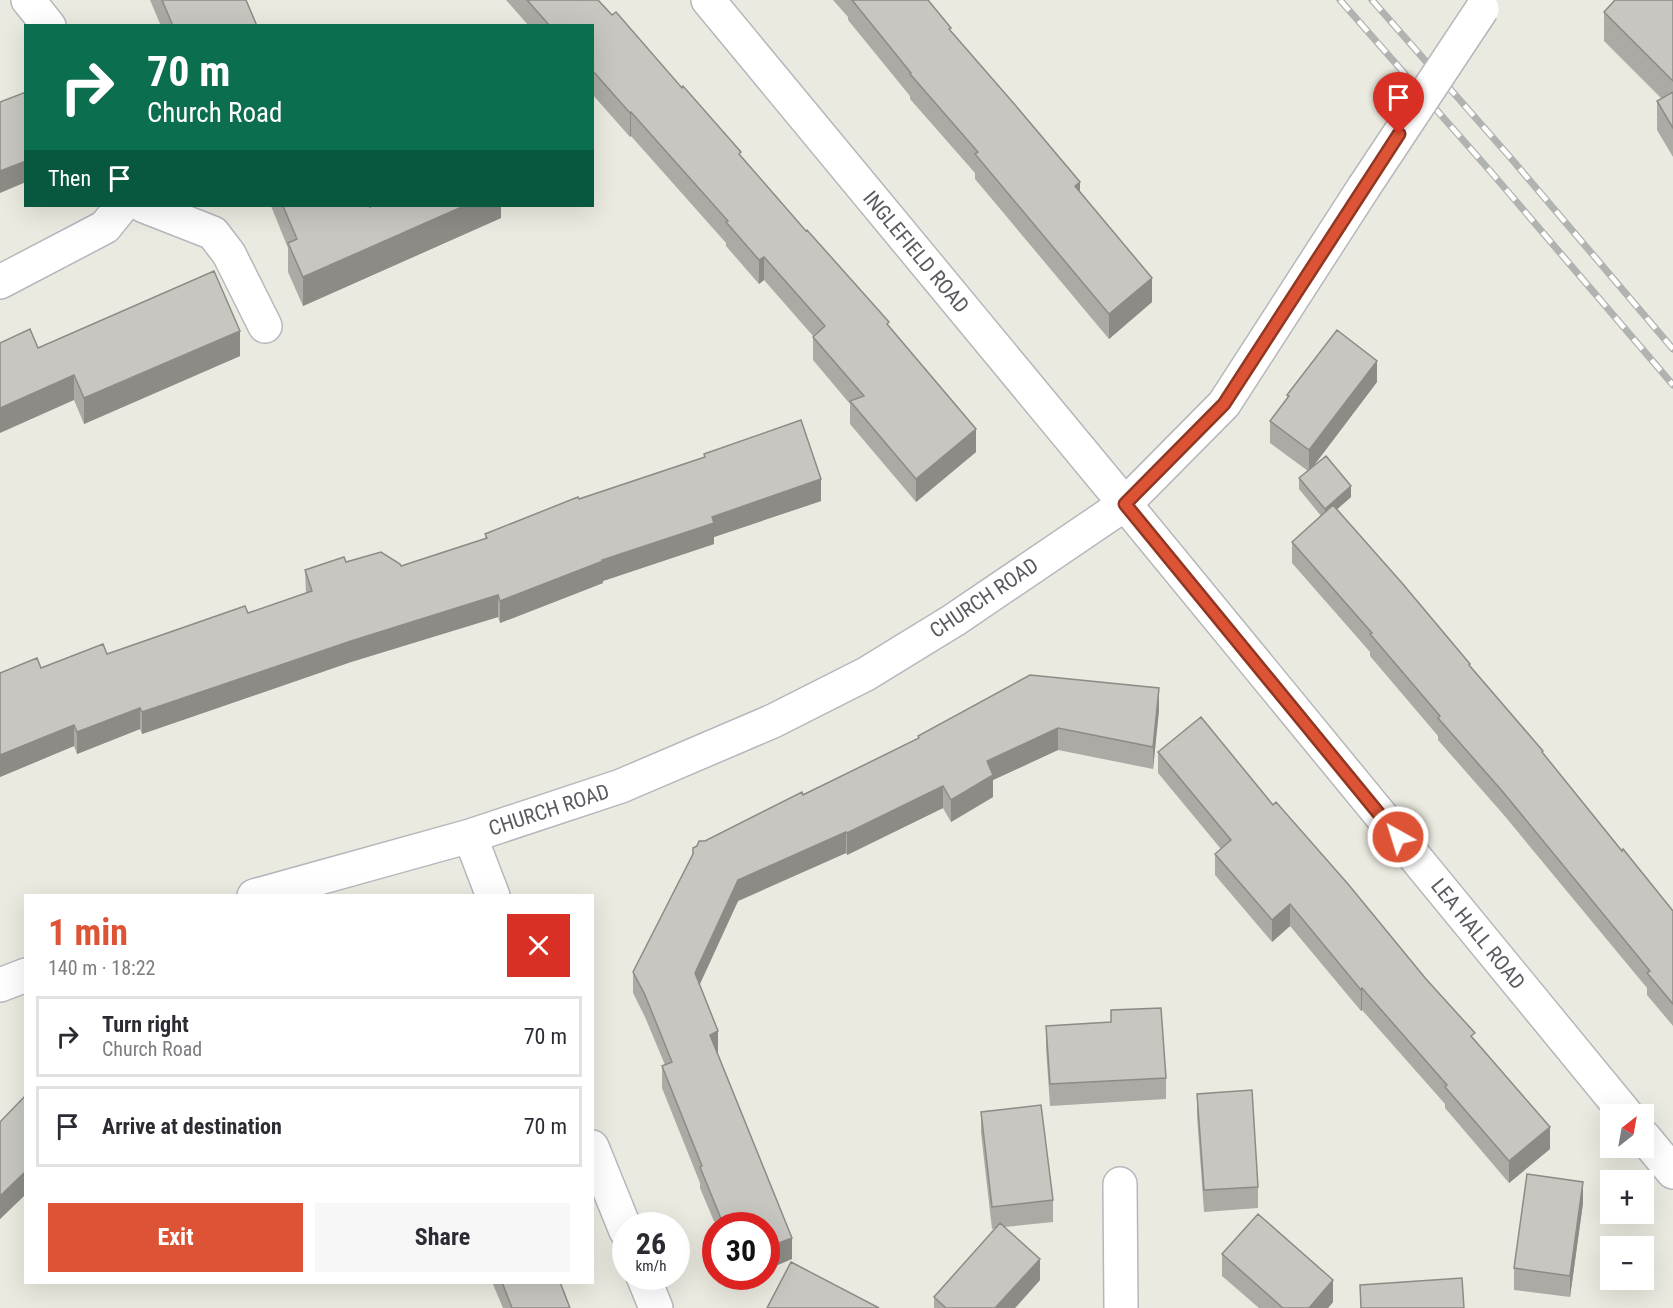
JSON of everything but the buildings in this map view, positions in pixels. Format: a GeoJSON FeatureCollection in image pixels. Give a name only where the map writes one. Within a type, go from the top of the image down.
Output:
{"type":"FeatureCollection","features":[{"type":"Feature","properties":{"kind":"street"},"geometry":{"type":"LineString","coordinates":[[28,0],[47,24]]}},
{"type":"Feature","properties":{"kind":"street","name":"INGLEFIELD ROAD"},"geometry":{"type":"LineString","coordinates":[[708,0],[1125,504]]}},
{"type":"Feature","properties":{"kind":"street","name":"CHURCH ROAD"},"geometry":{"type":"LineString","coordinates":[[261,894],[470,836],[621,786],[773,721],[866,674],[954,620],[1125,504],[1224,404],[1486,4]]}},
{"type":"Feature","properties":{"kind":"street"},"geometry":{"type":"LineString","coordinates":[[0,282],[105,227],[121,207]]}},
{"type":"Feature","properties":{"kind":"street"},"geometry":{"type":"LineString","coordinates":[[147,207],[213,233],[229,254],[265,326]]}},
{"type":"Feature","properties":{"kind":"street","name":"LEA HALL ROAD"},"geometry":{"type":"LineString","coordinates":[[1125,504],[1618,1104]]}},
{"type":"Feature","properties":{"kind":"street"},"geometry":{"type":"LineString","coordinates":[[470,836],[493,894]]}},
{"type":"Feature","properties":{"kind":"street"},"geometry":{"type":"LineString","coordinates":[[0,985],[24,976]]}},
{"type":"Feature","properties":{"kind":"street"},"geometry":{"type":"LineString","coordinates":[[1654,1149],[1673,1172]]}},
{"type":"Feature","properties":{"kind":"street"},"geometry":{"type":"LineString","coordinates":[[594,1152],[618,1212]]}},
{"type":"Feature","properties":{"kind":"street"},"geometry":{"type":"LineString","coordinates":[[1120,1184],[1121,1308]]}},
{"type":"Feature","properties":{"kind":"street"},"geometry":{"type":"LineString","coordinates":[[649,1290],[656,1308]]}},
{"type":"Feature","properties":{"kind":"railway"},"geometry":{"type":"LineString","coordinates":[[1340,0],[1673,385]]}},
{"type":"Feature","properties":{"kind":"railway"},"geometry":{"type":"LineString","coordinates":[[1372,0],[1509,156],[1673,349]]}},
{"type":"Feature","properties":{"kind":"route"},"geometry":{"type":"LineString","coordinates":[[1398,837],[1125,504],[1224,404],[1399,134]]}}]}
